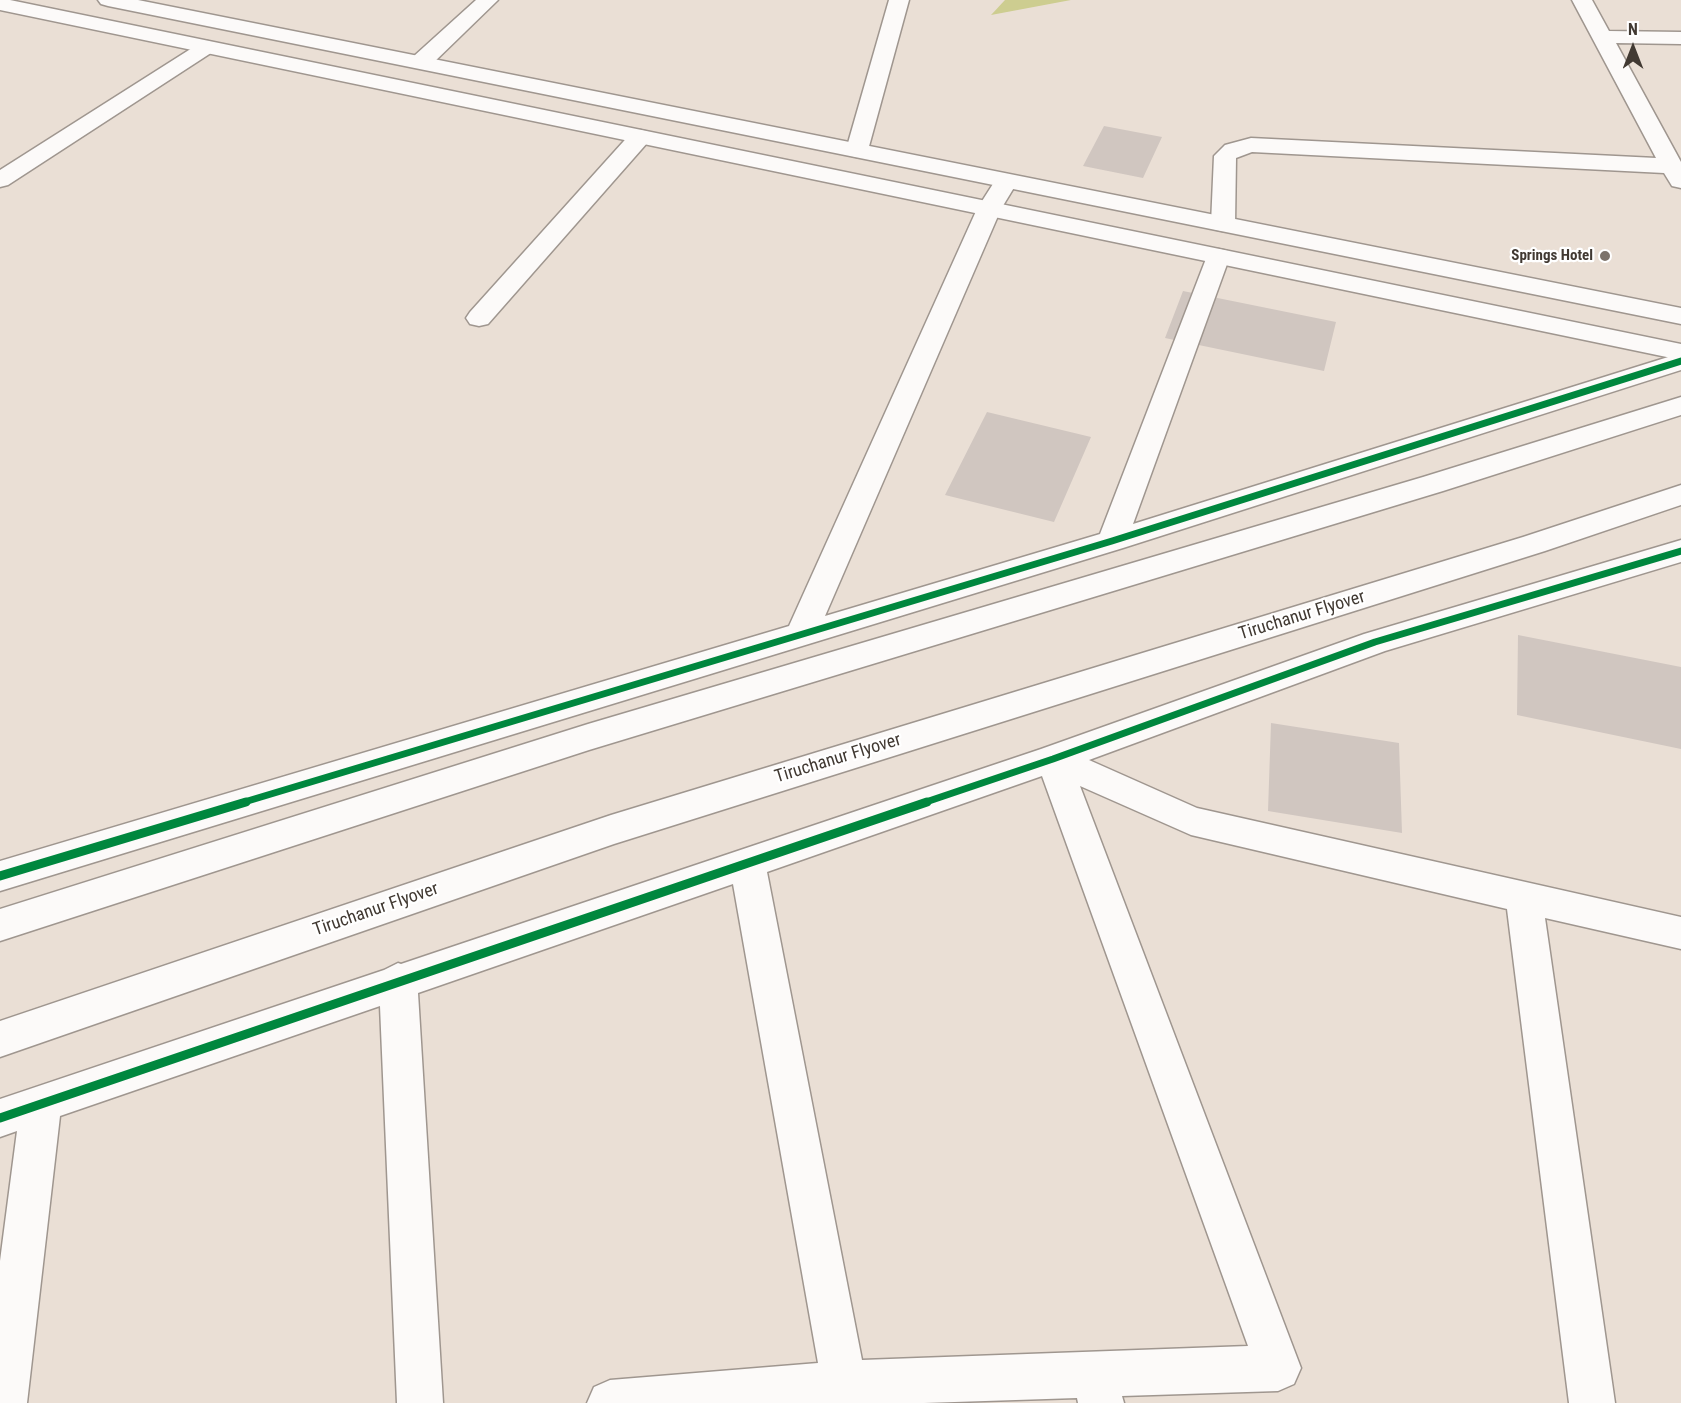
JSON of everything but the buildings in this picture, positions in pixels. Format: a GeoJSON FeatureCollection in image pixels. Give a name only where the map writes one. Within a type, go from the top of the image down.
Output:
{"type":"FeatureCollection","features":[{"type":"Feature","properties":{"kind":"main road"},"geometry":{"type":"LineString","coordinates":[[72,19],[110,0],[1681,316]]}},
{"type":"Feature","properties":{"kind":"main road"},"geometry":{"type":"LineString","coordinates":[[422,61],[488,0]]}},
{"type":"Feature","properties":{"kind":"main road"},"geometry":{"type":"LineString","coordinates":[[857,150],[898,0]]}},
{"type":"Feature","properties":{"kind":"main road"},"geometry":{"type":"LineString","coordinates":[[1223,224],[1225,156],[1233,150],[1251,145],[1677,174],[1661,127],[1601,37],[1582,0]]}},
{"type":"Feature","properties":{"kind":"main road"},"geometry":{"type":"LineString","coordinates":[[0,4],[1681,352]]}},
{"type":"Feature","properties":{"kind":"main road"},"geometry":{"type":"LineString","coordinates":[[1601,37],[1681,38]]}},
{"type":"Feature","properties":{"kind":"main road"},"geometry":{"type":"LineString","coordinates":[[0,180],[207,47]]}},
{"type":"Feature","properties":{"kind":"main road"},"geometry":{"type":"LineString","coordinates":[[479,318],[640,136]]}},
{"type":"Feature","properties":{"kind":"main road"},"geometry":{"type":"LineString","coordinates":[[802,633],[989,209],[1006,181]]}},
{"type":"Feature","properties":{"kind":"main road"},"geometry":{"type":"LineString","coordinates":[[1112,541],[1218,256]]}},
{"type":"Feature","properties":{"kind":"main road"},"geometry":{"type":"LineString","coordinates":[[0,876],[1112,541],[1681,361]]}},
{"type":"Feature","properties":{"kind":"main road"},"geometry":{"type":"LineString","coordinates":[[0,925],[588,737],[1399,495],[1681,406]]}},
{"type":"Feature","properties":{"kind":"main road","name":"Tiruchanur Flyover"},"geometry":{"type":"LineString","coordinates":[[0,1039],[611,830],[1523,548],[1681,495]]}},
{"type":"Feature","properties":{"kind":"main road"},"geometry":{"type":"LineString","coordinates":[[0,1118],[398,980],[1053,759],[1375,642],[1681,551]]}},
{"type":"Feature","properties":{"kind":"main road"},"geometry":{"type":"LineString","coordinates":[[1053,759],[1191,821],[1681,933]]}},
{"type":"Feature","properties":{"kind":"main road"},"geometry":{"type":"LineString","coordinates":[[610,1403],[846,1393],[1098,1388],[1278,1368],[1053,759]]}},
{"type":"Feature","properties":{"kind":"main road"},"geometry":{"type":"LineString","coordinates":[[747,864],[846,1393]]}},
{"type":"Feature","properties":{"kind":"main road"},"geometry":{"type":"LineString","coordinates":[[1524,897],[1592,1403]]}},
{"type":"Feature","properties":{"kind":"main road"},"geometry":{"type":"LineString","coordinates":[[398,980],[420,1403]]}},
{"type":"Feature","properties":{"kind":"main road"},"geometry":{"type":"LineString","coordinates":[[4,1403],[41,1104]]}},
{"type":"Feature","properties":{"kind":"shaded area"},"geometry":{"type":"Polygon","coordinates":[[[1005,0],[1071,0],[991,15],[1005,0]]]}},
{"type":"Feature","properties":{"kind":"cycle path"},"geometry":{"type":"LineString","coordinates":[[0,876],[1112,541],[1681,361]]}},
{"type":"Feature","properties":{"kind":"cycle path"},"geometry":{"type":"LineString","coordinates":[[0,1118],[1053,759],[1375,642],[1681,551]]}},
{"type":"Feature","properties":{"kind":"place","name":"Springs Hotel"},"geometry":{"type":"Point","coordinates":[1605,256]}}]}
